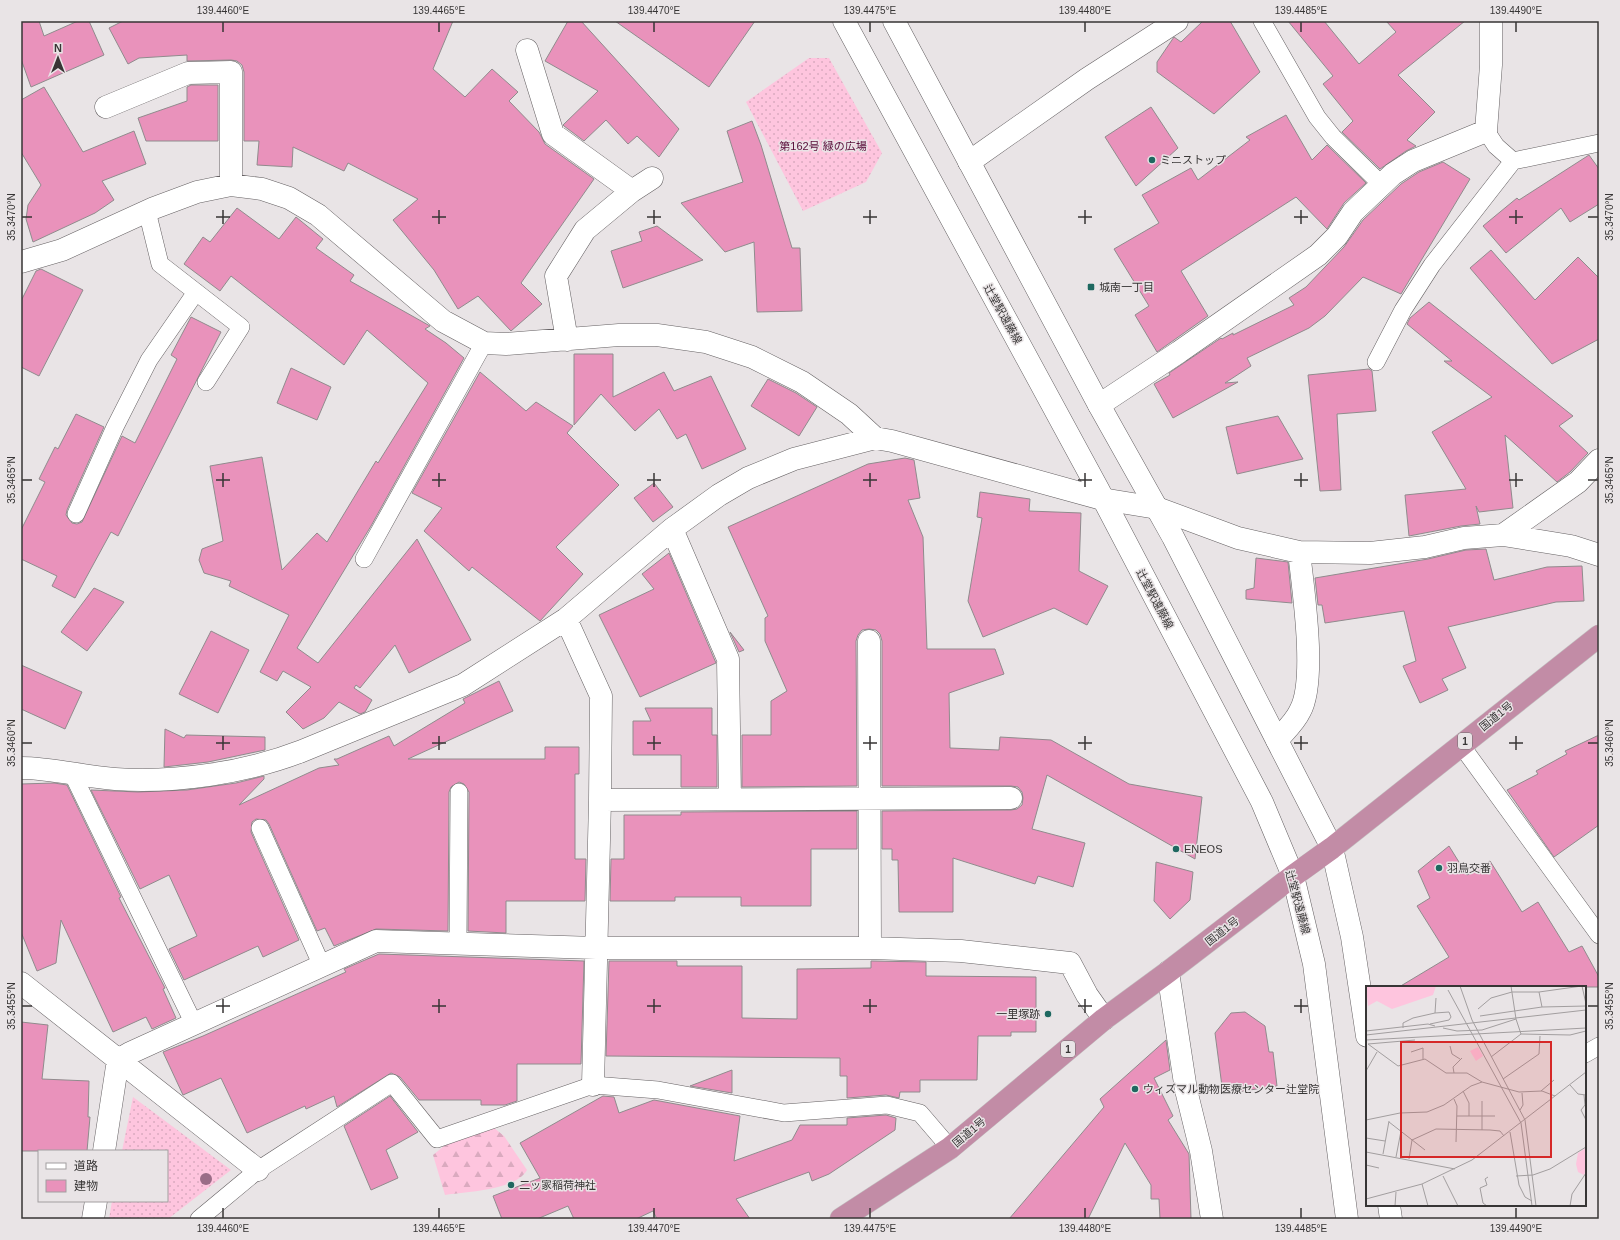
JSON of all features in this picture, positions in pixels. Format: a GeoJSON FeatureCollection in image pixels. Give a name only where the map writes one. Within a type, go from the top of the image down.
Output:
{"type":"FeatureCollection","features":[{"type":"Feature","properties":{"kind":"highway","name":"国道1号"},"geometry":{"type":"LineString","coordinates":[[841,1219],[950,1148],[1104,1019],[1332,848],[1599,636]]}},
{"type":"Feature","properties":{"kind":"street","name":"辻堂駅遠藤線"},"geometry":{"type":"LineString","coordinates":[[844,21],[1102,499],[1262,802],[1293,876],[1314,964],[1347,1219]]}},
{"type":"Feature","properties":{"kind":"street"},"geometry":{"type":"LineString","coordinates":[[894,21],[1099,405],[1157,508],[1332,848],[1352,937],[1366,1029]]}},
{"type":"Feature","properties":{"kind":"street"},"geometry":{"type":"LineString","coordinates":[[969,162],[1087,79],[1177,21]]}},
{"type":"Feature","properties":{"kind":"street"},"geometry":{"type":"LineString","coordinates":[[1099,405],[1179,352],[1318,255],[1337,236],[1353,212],[1393,174],[1413,161],[1486,131],[1491,65],[1491,21]]}},
{"type":"Feature","properties":{"kind":"street"},"geometry":{"type":"LineString","coordinates":[[527,50],[553,134],[632,191]]}},
{"type":"Feature","properties":{"kind":"street"},"geometry":{"type":"LineString","coordinates":[[106,107],[188,73],[231,72],[230,185]]}},
{"type":"Feature","properties":{"kind":"street"},"geometry":{"type":"LineString","coordinates":[[567,340],[556,276],[585,230],[632,191],[652,178]]}},
{"type":"Feature","properties":{"kind":"street"},"geometry":{"type":"LineString","coordinates":[[21,262],[62,250],[147,211],[197,192],[230,185],[262,189],[289,198],[318,215],[443,321],[484,343],[506,344],[619,335],[657,335],[714,345],[752,357],[802,382],[848,414],[875,438]]}},
{"type":"Feature","properties":{"kind":"street"},"geometry":{"type":"LineString","coordinates":[[21,768],[116,779],[183,777],[238,771],[277,761],[463,685],[566,619],[672,529],[719,495],[748,478],[794,460],[875,438],[900,443],[1102,499],[1157,508],[1238,538],[1299,552],[1370,553],[1425,547],[1464,538],[1503,535],[1571,546],[1599,555]]}},
{"type":"Feature","properties":{"kind":"street"},"geometry":{"type":"LineString","coordinates":[[1503,535],[1578,482],[1599,460]]}},
{"type":"Feature","properties":{"kind":"street"},"geometry":{"type":"LineString","coordinates":[[672,529],[728,659],[730,799]]}},
{"type":"Feature","properties":{"kind":"street"},"geometry":{"type":"LineString","coordinates":[[1277,740],[1300,712],[1305,699],[1308,680],[1304,598],[1299,552]]}},
{"type":"Feature","properties":{"kind":"street"},"geometry":{"type":"LineString","coordinates":[[566,619],[601,696],[600,800],[592,1085]]}},
{"type":"Feature","properties":{"kind":"street"},"geometry":{"type":"LineString","coordinates":[[869,642],[870,948]]}},
{"type":"Feature","properties":{"kind":"street"},"geometry":{"type":"LineString","coordinates":[[600,800],[1011,798]]}},
{"type":"Feature","properties":{"kind":"street"},"geometry":{"type":"LineString","coordinates":[[118,1060],[376,941],[596,948],[870,948],[961,951],[1070,963],[1087,996],[1104,1019]]}},
{"type":"Feature","properties":{"kind":"street"},"geometry":{"type":"LineString","coordinates":[[1168,972],[1186,1090],[1201,1151],[1212,1219]]}},
{"type":"Feature","properties":{"kind":"street"},"geometry":{"type":"LineString","coordinates":[[21,983],[258,1170]]}},
{"type":"Feature","properties":{"kind":"street"},"geometry":{"type":"LineString","coordinates":[[104,1150],[118,1060]]}},
{"type":"Feature","properties":{"kind":"street"},"geometry":{"type":"LineString","coordinates":[[93,1219],[96,1202]]}},
{"type":"Feature","properties":{"kind":"street"},"geometry":{"type":"LineString","coordinates":[[1389,1206],[1391,1219]]}},
{"type":"Feature","properties":{"kind":"lane"},"geometry":{"type":"LineString","coordinates":[[1262,21],[1317,116],[1333,137],[1382,185]]}},
{"type":"Feature","properties":{"kind":"lane"},"geometry":{"type":"LineString","coordinates":[[1486,131],[1496,146],[1513,161]]}},
{"type":"Feature","properties":{"kind":"lane"},"geometry":{"type":"LineString","coordinates":[[1376,362],[1403,310],[1432,265],[1513,161],[1599,144]]}},
{"type":"Feature","properties":{"kind":"lane"},"geometry":{"type":"LineString","coordinates":[[147,211],[160,264],[241,327],[206,382]]}},
{"type":"Feature","properties":{"kind":"lane"},"geometry":{"type":"LineString","coordinates":[[76,514],[115,427],[149,360],[196,292]]}},
{"type":"Feature","properties":{"kind":"lane"},"geometry":{"type":"LineString","coordinates":[[364,559],[484,343]]}},
{"type":"Feature","properties":{"kind":"lane"},"geometry":{"type":"LineString","coordinates":[[1461,745],[1599,935]]}},
{"type":"Feature","properties":{"kind":"lane"},"geometry":{"type":"LineString","coordinates":[[73,775],[194,1024]]}},
{"type":"Feature","properties":{"kind":"lane"},"geometry":{"type":"LineString","coordinates":[[458,792],[458,943]]}},
{"type":"Feature","properties":{"kind":"lane"},"geometry":{"type":"LineString","coordinates":[[260,828],[322,966]]}},
{"type":"Feature","properties":{"kind":"lane"},"geometry":{"type":"LineString","coordinates":[[1586,1053],[1599,1046]]}},
{"type":"Feature","properties":{"kind":"lane"},"geometry":{"type":"LineString","coordinates":[[199,1219],[258,1170],[392,1083],[436,1138],[592,1085],[658,1090],[784,1113],[887,1105],[920,1113],[950,1148]]}},
{"type":"Feature","properties":{"kind":"green space","name":"第162号 緑の広場"},"geometry":{"type":"Polygon","coordinates":[[[809,58],[829,58],[882,153],[866,182],[803,211],[746,102],[809,58]]]}},
{"type":"Feature","properties":{"kind":"green space"},"geometry":{"type":"Polygon","coordinates":[[[133,1097],[231,1170],[168,1219],[109,1219],[112,1202],[168,1202],[168,1150],[122,1150],[133,1097]]]}},
{"type":"Feature","properties":{"kind":"green space"},"geometry":{"type":"Polygon","coordinates":[[[493,1127],[504,1136],[527,1170],[521,1177],[502,1186],[445,1195],[433,1155],[449,1142],[493,1127]]]}},
{"type":"Feature","properties":{"kind":"building"},"geometry":{"type":"Polygon","coordinates":[[[21,21],[39,21],[44,36],[78,21],[89,21],[104,55],[31,87],[21,59],[21,21]]]}},
{"type":"Feature","properties":{"kind":"building"},"geometry":{"type":"Polygon","coordinates":[[[123,21],[453,21],[433,69],[465,97],[492,69],[518,92],[509,101],[539,132],[545,144],[594,179],[521,283],[542,304],[511,331],[478,296],[458,309],[434,270],[393,220],[418,199],[348,163],[344,171],[293,147],[292,167],[257,165],[259,141],[244,141],[244,72],[242,65],[237,61],[231,60],[187,61],[187,55],[139,58],[128,64],[109,28],[123,21]]]}},
{"type":"Feature","properties":{"kind":"building"},"geometry":{"type":"Polygon","coordinates":[[[568,21],[581,21],[679,129],[659,157],[637,136],[628,144],[606,120],[584,141],[563,125],[598,91],[545,61],[568,21]]]}},
{"type":"Feature","properties":{"kind":"building"},"geometry":{"type":"Polygon","coordinates":[[[615,21],[755,21],[709,87],[615,21]]]}},
{"type":"Feature","properties":{"kind":"building"},"geometry":{"type":"Polygon","coordinates":[[[1203,21],[1230,21],[1260,72],[1214,114],[1157,72],[1157,62],[1174,37],[1181,42],[1203,21]]]}},
{"type":"Feature","properties":{"kind":"building"},"geometry":{"type":"Polygon","coordinates":[[[1288,21],[1324,21],[1359,64],[1396,32],[1386,21],[1465,21],[1398,75],[1435,112],[1407,140],[1416,146],[1380,169],[1342,132],[1353,121],[1323,84],[1333,76],[1288,21]]]}},
{"type":"Feature","properties":{"kind":"building"},"geometry":{"type":"Polygon","coordinates":[[[191,85],[218,85],[218,141],[146,141],[138,118],[187,101],[187,87],[191,85]]]}},
{"type":"Feature","properties":{"kind":"building"},"geometry":{"type":"Polygon","coordinates":[[[44,87],[83,152],[134,131],[146,164],[102,181],[114,200],[95,213],[33,242],[26,219],[28,205],[41,185],[21,152],[21,100],[44,87]]]}},
{"type":"Feature","properties":{"kind":"building"},"geometry":{"type":"Polygon","coordinates":[[[1151,107],[1178,148],[1136,186],[1105,137],[1151,107]]]}},
{"type":"Feature","properties":{"kind":"building"},"geometry":{"type":"Polygon","coordinates":[[[1286,115],[1312,160],[1327,145],[1366,183],[1344,203],[1327,229],[1296,197],[1181,271],[1208,316],[1157,352],[1135,315],[1149,306],[1114,249],[1159,223],[1142,195],[1191,168],[1198,180],[1250,140],[1246,137],[1286,115]]]}},
{"type":"Feature","properties":{"kind":"building"},"geometry":{"type":"Polygon","coordinates":[[[752,121],[761,145],[792,248],[800,248],[802,311],[757,312],[754,242],[725,252],[681,203],[743,182],[727,131],[752,121]]]}},
{"type":"Feature","properties":{"kind":"building"},"geometry":{"type":"Polygon","coordinates":[[[1589,155],[1599,169],[1599,204],[1570,222],[1561,208],[1506,253],[1483,226],[1517,198],[1519,200],[1589,155]]]}},
{"type":"Feature","properties":{"kind":"building"},"geometry":{"type":"Polygon","coordinates":[[[1443,162],[1470,179],[1401,294],[1363,277],[1325,316],[1309,328],[1247,358],[1251,366],[1225,383],[1238,382],[1173,418],[1154,384],[1170,375],[1169,373],[1221,338],[1222,339],[1233,333],[1233,335],[1294,305],[1289,298],[1306,287],[1344,247],[1363,220],[1401,184],[1419,172],[1443,162]]]}},
{"type":"Feature","properties":{"kind":"building"},"geometry":{"type":"Polygon","coordinates":[[[237,208],[279,239],[296,217],[323,239],[316,248],[354,275],[350,281],[430,326],[425,329],[446,343],[464,358],[371,526],[297,648],[318,663],[417,539],[471,640],[409,673],[395,645],[360,688],[356,685],[354,688],[372,700],[365,712],[360,714],[339,702],[324,718],[303,729],[286,712],[311,687],[283,671],[277,681],[260,672],[289,615],[229,586],[231,581],[204,573],[199,560],[202,549],[223,541],[210,466],[262,457],[282,570],[317,533],[327,542],[376,461],[378,463],[428,383],[367,330],[344,365],[231,276],[220,291],[184,264],[203,237],[210,242],[237,208]]]}},
{"type":"Feature","properties":{"kind":"building"},"geometry":{"type":"Polygon","coordinates":[[[657,226],[703,260],[623,288],[611,251],[642,241],[639,232],[657,226]]]}},
{"type":"Feature","properties":{"kind":"building"},"geometry":{"type":"Polygon","coordinates":[[[1491,250],[1535,300],[1578,257],[1599,278],[1599,339],[1552,364],[1470,268],[1491,250]]]}},
{"type":"Feature","properties":{"kind":"building"},"geometry":{"type":"Polygon","coordinates":[[[41,269],[83,290],[39,376],[21,367],[21,301],[36,271],[41,269]]]}},
{"type":"Feature","properties":{"kind":"building"},"geometry":{"type":"Polygon","coordinates":[[[1429,302],[1573,416],[1559,426],[1588,453],[1570,472],[1557,482],[1505,435],[1513,508],[1479,512],[1476,506],[1480,524],[1409,536],[1405,495],[1466,489],[1432,432],[1492,397],[1444,361],[1452,361],[1407,324],[1410,318],[1429,302]]]}},
{"type":"Feature","properties":{"kind":"building"},"geometry":{"type":"Polygon","coordinates":[[[191,317],[221,332],[118,536],[111,532],[75,598],[52,586],[57,576],[21,559],[21,530],[45,482],[39,479],[55,447],[58,449],[76,414],[104,427],[67,510],[66,515],[72,523],[77,524],[82,522],[122,436],[135,443],[177,359],[171,355],[191,317]]]}},
{"type":"Feature","properties":{"kind":"building"},"geometry":{"type":"Polygon","coordinates":[[[574,354],[613,354],[613,397],[664,372],[674,391],[711,376],[746,449],[702,469],[686,434],[677,439],[659,409],[635,431],[601,394],[574,425],[574,354]]]}},
{"type":"Feature","properties":{"kind":"building"},"geometry":{"type":"Polygon","coordinates":[[[291,368],[331,387],[317,420],[277,403],[291,368]]]}},
{"type":"Feature","properties":{"kind":"building"},"geometry":{"type":"Polygon","coordinates":[[[1369,369],[1372,371],[1376,411],[1337,414],[1341,490],[1320,491],[1308,375],[1369,369]]]}},
{"type":"Feature","properties":{"kind":"building"},"geometry":{"type":"Polygon","coordinates":[[[480,372],[526,411],[536,402],[573,426],[567,433],[619,485],[556,547],[583,574],[540,621],[472,567],[469,571],[424,531],[442,508],[412,493],[480,372]]]}},
{"type":"Feature","properties":{"kind":"building"},"geometry":{"type":"Polygon","coordinates":[[[768,379],[796,393],[817,407],[799,436],[751,406],[768,379]]]}},
{"type":"Feature","properties":{"kind":"building"},"geometry":{"type":"Polygon","coordinates":[[[1278,416],[1303,459],[1237,474],[1226,427],[1278,416]]]}},
{"type":"Feature","properties":{"kind":"building"},"geometry":{"type":"Polygon","coordinates":[[[905,458],[914,460],[920,498],[908,500],[923,537],[927,649],[995,649],[1004,674],[949,693],[950,748],[999,750],[1000,737],[1051,740],[1129,784],[1202,797],[1195,859],[1047,775],[1032,829],[1085,843],[1073,887],[1038,876],[1035,884],[953,858],[953,912],[899,912],[898,860],[892,860],[892,849],[882,849],[882,811],[1011,810],[1017,809],[1022,805],[1023,798],[1022,792],[1018,787],[1011,786],[882,786],[882,641],[880,634],[876,630],[862,630],[856,641],[857,786],[742,787],[742,735],[771,735],[771,701],[787,691],[765,641],[765,618],[768,616],[728,527],[868,464],[905,458]]]}},
{"type":"Feature","properties":{"kind":"building"},"geometry":{"type":"Polygon","coordinates":[[[654,483],[673,507],[653,522],[634,498],[654,483]]]}},
{"type":"Feature","properties":{"kind":"building"},"geometry":{"type":"Polygon","coordinates":[[[980,492],[1030,499],[1029,511],[1081,513],[1079,571],[1108,586],[1087,625],[1054,608],[983,637],[968,601],[982,518],[977,517],[980,492]]]}},
{"type":"Feature","properties":{"kind":"building"},"geometry":{"type":"Polygon","coordinates":[[[1486,549],[1494,580],[1547,567],[1582,566],[1584,601],[1556,602],[1448,627],[1466,668],[1442,679],[1448,690],[1420,703],[1403,666],[1416,661],[1404,611],[1325,623],[1322,605],[1318,605],[1315,578],[1428,559],[1466,550],[1486,549]]]}},
{"type":"Feature","properties":{"kind":"building"},"geometry":{"type":"Polygon","coordinates":[[[669,553],[716,663],[640,697],[599,615],[654,589],[642,574],[669,553]]]}},
{"type":"Feature","properties":{"kind":"building"},"geometry":{"type":"Polygon","coordinates":[[[1256,558],[1288,562],[1292,603],[1246,599],[1246,590],[1254,588],[1256,558]]]}},
{"type":"Feature","properties":{"kind":"building"},"geometry":{"type":"Polygon","coordinates":[[[94,588],[124,602],[87,651],[61,632],[94,588]]]}},
{"type":"Feature","properties":{"kind":"building"},"geometry":{"type":"Polygon","coordinates":[[[211,631],[249,650],[218,713],[179,694],[211,631]]]}},
{"type":"Feature","properties":{"kind":"building"},"geometry":{"type":"Polygon","coordinates":[[[730,632],[744,650],[739,652],[730,632]]]}},
{"type":"Feature","properties":{"kind":"building"},"geometry":{"type":"Polygon","coordinates":[[[21,665],[82,692],[65,729],[21,709],[21,665]]]}},
{"type":"Feature","properties":{"kind":"building"},"geometry":{"type":"Polygon","coordinates":[[[499,681],[513,711],[408,759],[545,759],[545,747],[579,747],[579,774],[575,774],[575,859],[586,859],[585,901],[506,901],[506,933],[468,931],[469,792],[464,784],[459,782],[451,787],[449,792],[448,931],[376,929],[334,946],[325,928],[317,931],[269,824],[266,820],[256,819],[252,822],[251,832],[299,940],[263,957],[258,946],[184,980],[169,949],[197,936],[169,875],[140,889],[91,790],[138,792],[187,790],[236,783],[264,776],[264,779],[239,805],[319,768],[339,765],[334,759],[389,736],[394,746],[465,703],[463,699],[499,681]]]}},
{"type":"Feature","properties":{"kind":"building"},"geometry":{"type":"Polygon","coordinates":[[[645,708],[712,708],[712,735],[717,735],[717,787],[681,787],[681,755],[633,755],[633,721],[651,721],[645,708]]]}},
{"type":"Feature","properties":{"kind":"building"},"geometry":{"type":"Polygon","coordinates":[[[165,729],[184,738],[186,735],[265,737],[265,750],[208,762],[164,767],[165,729]]]}},
{"type":"Feature","properties":{"kind":"building"},"geometry":{"type":"Polygon","coordinates":[[[1599,735],[1599,825],[1554,857],[1507,790],[1538,774],[1536,771],[1567,754],[1565,751],[1599,735]]]}},
{"type":"Feature","properties":{"kind":"building"},"geometry":{"type":"Polygon","coordinates":[[[54,783],[67,785],[121,897],[119,898],[165,988],[163,989],[176,1018],[152,1029],[146,1017],[113,1032],[61,920],[56,963],[37,971],[21,932],[21,784],[54,783]]]}},
{"type":"Feature","properties":{"kind":"building"},"geometry":{"type":"Polygon","coordinates":[[[857,811],[857,849],[811,849],[811,906],[741,906],[741,897],[675,897],[675,901],[610,901],[611,859],[624,859],[624,815],[681,815],[681,812],[857,811]]]}},
{"type":"Feature","properties":{"kind":"building"},"geometry":{"type":"Polygon","coordinates":[[[1449,846],[1467,875],[1490,861],[1522,912],[1538,902],[1569,952],[1582,946],[1599,977],[1599,987],[1401,986],[1449,957],[1417,906],[1430,898],[1418,871],[1449,846]]]}},
{"type":"Feature","properties":{"kind":"building"},"geometry":{"type":"Polygon","coordinates":[[[1156,862],[1193,872],[1190,900],[1170,919],[1154,901],[1156,862]]]}},
{"type":"Feature","properties":{"kind":"building"},"geometry":{"type":"Polygon","coordinates":[[[379,954],[584,961],[581,1064],[517,1064],[517,1101],[505,1105],[481,1105],[481,1100],[419,1100],[400,1077],[391,1073],[337,1107],[334,1096],[306,1109],[305,1106],[247,1133],[221,1078],[183,1095],[163,1052],[203,1036],[346,972],[344,969],[379,954]]]}},
{"type":"Feature","properties":{"kind":"building"},"geometry":{"type":"Polygon","coordinates":[[[609,961],[677,961],[677,966],[742,966],[742,1018],[797,1019],[797,969],[871,968],[871,961],[926,962],[926,976],[1036,977],[1036,1032],[1011,1032],[1011,1036],[978,1036],[977,1080],[920,1080],[920,1092],[900,1092],[899,1098],[886,1095],[847,1098],[847,1076],[840,1076],[840,1058],[606,1056],[609,961]]]}},
{"type":"Feature","properties":{"kind":"building"},"geometry":{"type":"Polygon","coordinates":[[[1245,1012],[1265,1026],[1269,1052],[1273,1052],[1277,1086],[1223,1094],[1215,1033],[1231,1013],[1245,1012]]]}},
{"type":"Feature","properties":{"kind":"building"},"geometry":{"type":"Polygon","coordinates":[[[21,1022],[48,1025],[42,1079],[89,1081],[88,1117],[90,1117],[87,1150],[21,1151],[21,1022]]]}},
{"type":"Feature","properties":{"kind":"building"},"geometry":{"type":"Polygon","coordinates":[[[1166,1040],[1170,1070],[1154,1078],[1173,1116],[1168,1120],[1189,1154],[1191,1219],[1160,1219],[1159,1199],[1151,1199],[1151,1185],[1125,1143],[1088,1219],[1009,1219],[1104,1107],[1100,1099],[1166,1040]]]}},
{"type":"Feature","properties":{"kind":"building"},"geometry":{"type":"Polygon","coordinates":[[[732,1070],[732,1093],[690,1086],[732,1070]]]}},
{"type":"Feature","properties":{"kind":"building"},"geometry":{"type":"Polygon","coordinates":[[[390,1096],[418,1132],[386,1150],[398,1178],[371,1190],[344,1126],[390,1096]]]}},
{"type":"Feature","properties":{"kind":"building"},"geometry":{"type":"Polygon","coordinates":[[[603,1096],[614,1097],[619,1113],[654,1100],[740,1116],[734,1161],[792,1140],[800,1125],[847,1125],[847,1118],[886,1115],[896,1118],[895,1130],[829,1174],[812,1181],[809,1172],[736,1199],[750,1219],[657,1219],[653,1211],[636,1219],[574,1219],[568,1206],[537,1219],[502,1219],[493,1196],[540,1178],[520,1143],[603,1096]]]}},
{"type":"Feature","properties":{"kind":"place","name":"ミニストップ"},"geometry":{"type":"Point","coordinates":[1152,160]}},
{"type":"Feature","properties":{"kind":"place","name":"城南一丁目"},"geometry":{"type":"Point","coordinates":[1091,287]}},
{"type":"Feature","properties":{"kind":"place","name":"ENEOS"},"geometry":{"type":"Point","coordinates":[1176,849]}},
{"type":"Feature","properties":{"kind":"place","name":"羽鳥交番"},"geometry":{"type":"Point","coordinates":[1439,868]}},
{"type":"Feature","properties":{"kind":"place","name":"一里塚跡"},"geometry":{"type":"Point","coordinates":[1048,1014]}},
{"type":"Feature","properties":{"kind":"place","name":"ウィズマル動物医療センター辻堂院"},"geometry":{"type":"Point","coordinates":[1135,1089]}},
{"type":"Feature","properties":{"kind":"place","name":"二ッ家稲荷神社"},"geometry":{"type":"Point","coordinates":[511,1185]}}]}
